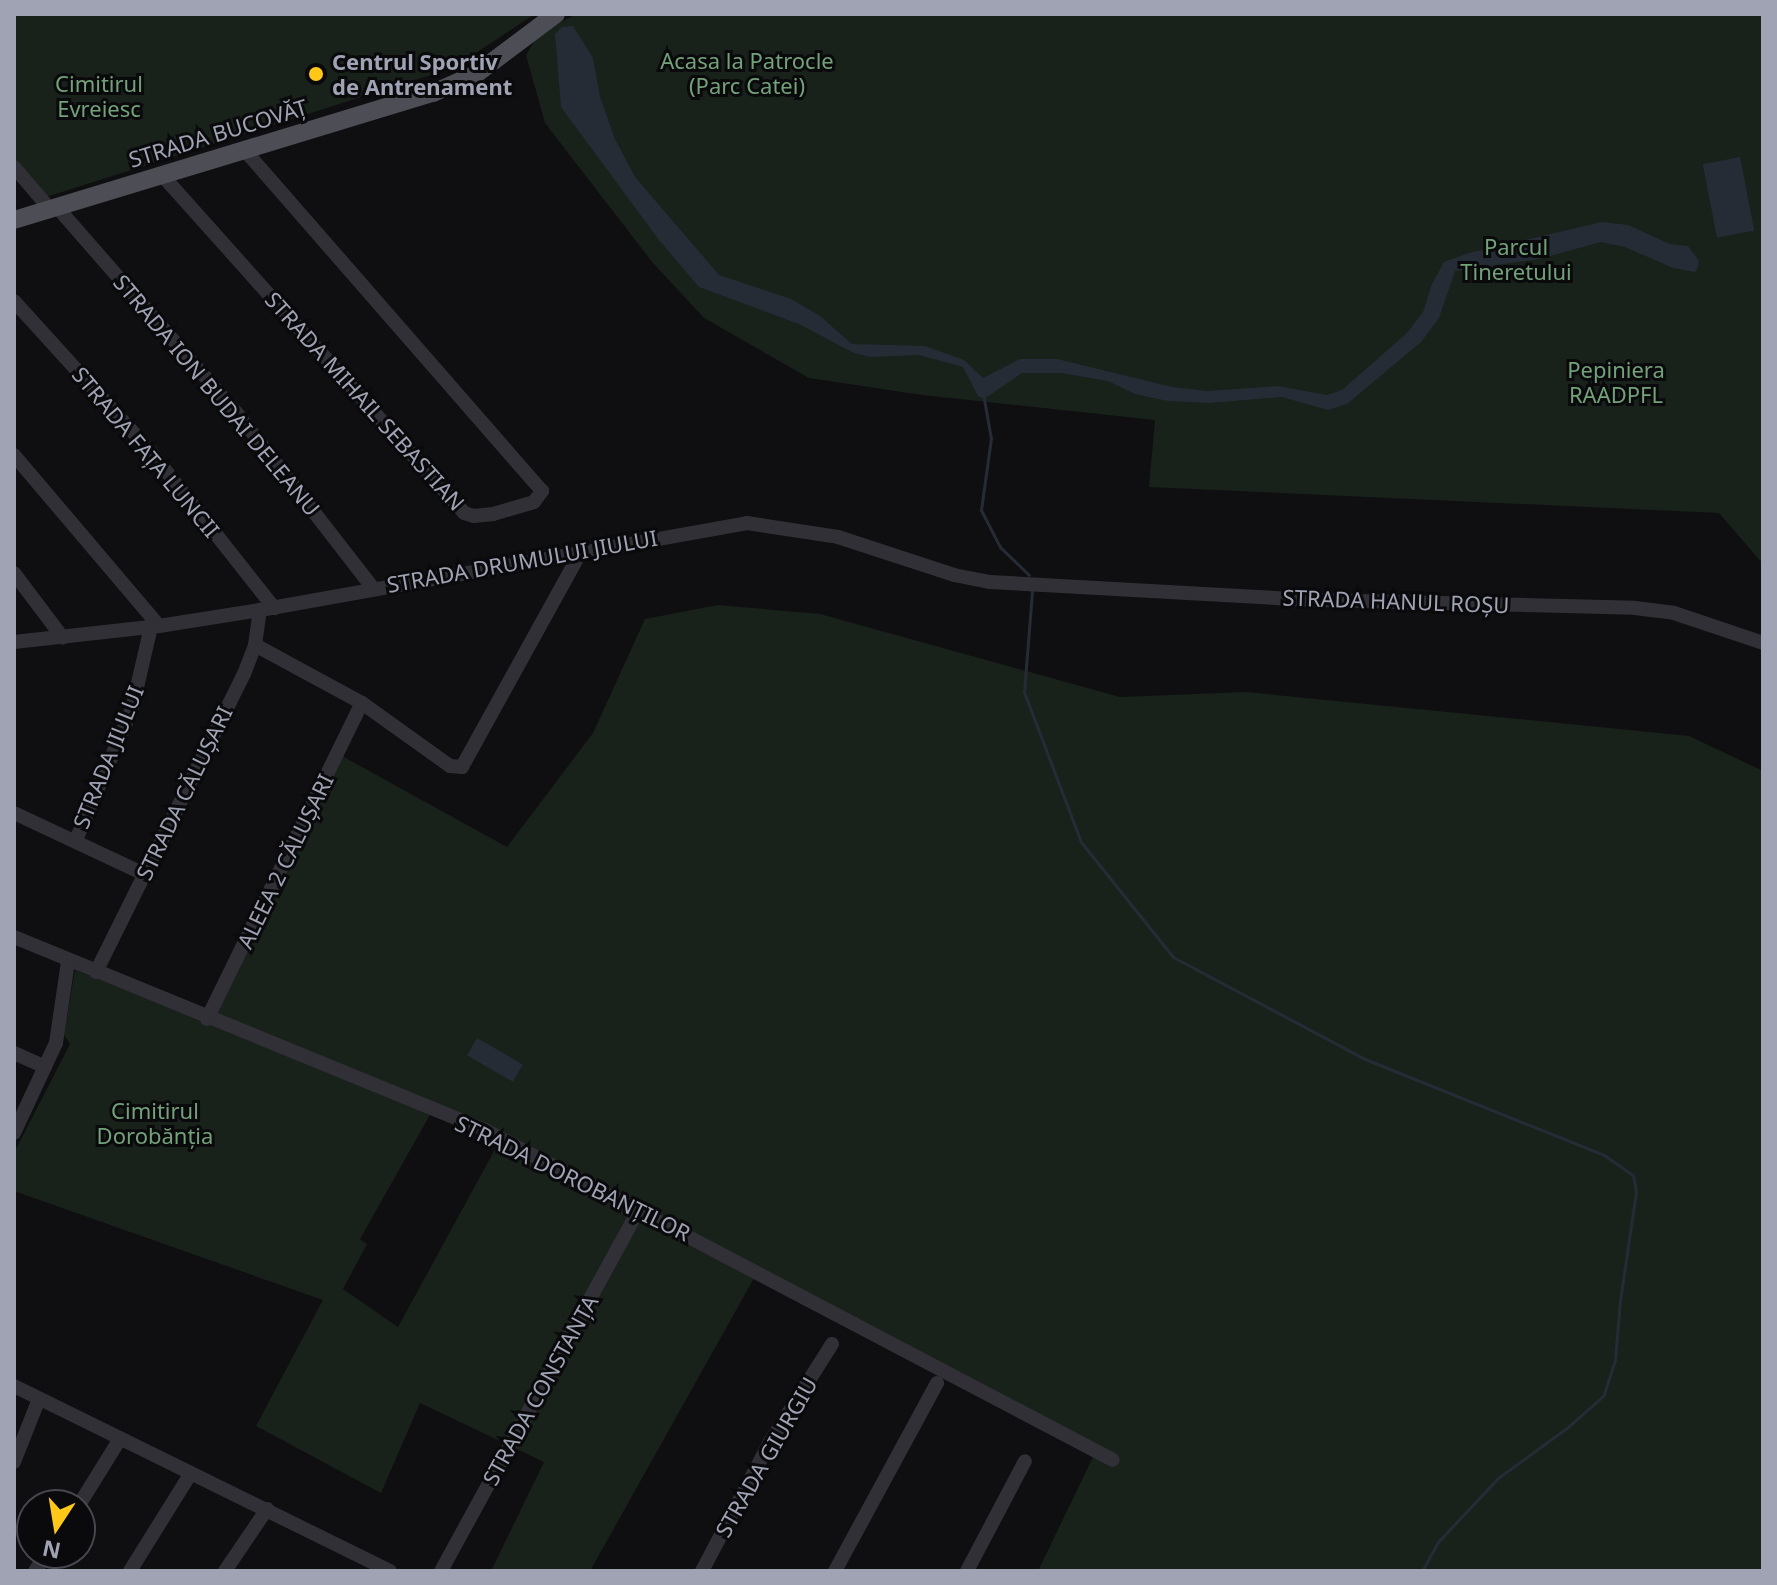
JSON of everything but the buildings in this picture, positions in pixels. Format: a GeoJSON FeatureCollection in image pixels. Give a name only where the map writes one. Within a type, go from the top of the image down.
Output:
{"type":"FeatureCollection","features":[{"type":"Feature","properties":{"kind":"main road","name":"STRADA BUCOVĂȚ"},"geometry":{"type":"LineString","coordinates":[[14,220],[456,84],[496,60],[556,14]]}},
{"type":"Feature","properties":{"kind":"street","name":"STRADA MIHAIL SEBASTIAN"},"geometry":{"type":"LineString","coordinates":[[162,175],[464,513],[474,516],[493,514],[534,502],[542,491],[245,150]]}},
{"type":"Feature","properties":{"kind":"street","name":"STRADA ION BUDAI DELEANU"},"geometry":{"type":"LineString","coordinates":[[14,167],[241,418],[373,588]]}},
{"type":"Feature","properties":{"kind":"street","name":"STRADA FAȚA LUNCII"},"geometry":{"type":"LineString","coordinates":[[14,301],[151,452],[267,609]]}},
{"type":"Feature","properties":{"kind":"street"},"geometry":{"type":"LineString","coordinates":[[14,455],[155,626]]}},
{"type":"Feature","properties":{"kind":"street","name":"STRADA DRUMULUI JIULUI"},"geometry":{"type":"LineString","coordinates":[[14,642],[267,609],[747,523],[838,537],[954,575],[990,582],[1025,583]]}},
{"type":"Feature","properties":{"kind":"street"},"geometry":{"type":"LineString","coordinates":[[255,645],[362,703],[450,766],[459,768],[466,764],[581,551]]}},
{"type":"Feature","properties":{"kind":"street"},"geometry":{"type":"LineString","coordinates":[[14,573],[63,638]]}},
{"type":"Feature","properties":{"kind":"street","name":"STRADA HANUL ROȘU"},"geometry":{"type":"LineString","coordinates":[[1025,583],[1317,600],[1635,608],[1674,613],[1763,643]]}},
{"type":"Feature","properties":{"kind":"street","name":"STRADA CĂLUȘARI"},"geometry":{"type":"LineString","coordinates":[[96,972],[244,674],[267,609]]}},
{"type":"Feature","properties":{"kind":"street","name":"STRADA JIULUI"},"geometry":{"type":"LineString","coordinates":[[76,840],[132,709],[155,626]]}},
{"type":"Feature","properties":{"kind":"street","name":"ALEEA 2 CĂLUȘARI"},"geometry":{"type":"LineString","coordinates":[[207,1019],[362,703]]}},
{"type":"Feature","properties":{"kind":"street"},"geometry":{"type":"LineString","coordinates":[[14,813],[144,874]]}},
{"type":"Feature","properties":{"kind":"street","name":"STRADA DOROBANȚILOR"},"geometry":{"type":"LineString","coordinates":[[14,937],[207,1019],[485,1130],[1113,1460]]}},
{"type":"Feature","properties":{"kind":"street"},"geometry":{"type":"LineString","coordinates":[[14,1133],[56,1043],[68,962]]}},
{"type":"Feature","properties":{"kind":"street"},"geometry":{"type":"LineString","coordinates":[[14,1053],[45,1067]]}},
{"type":"Feature","properties":{"kind":"street","name":"STRADA CONSTANȚA"},"geometry":{"type":"LineString","coordinates":[[441,1571],[639,1209]]}},
{"type":"Feature","properties":{"kind":"street","name":"STRADA GIURGIU"},"geometry":{"type":"LineString","coordinates":[[702,1571],[770,1442],[832,1344]]}},
{"type":"Feature","properties":{"kind":"street"},"geometry":{"type":"LineString","coordinates":[[835,1571],[937,1383]]}},
{"type":"Feature","properties":{"kind":"street"},"geometry":{"type":"LineString","coordinates":[[14,1386],[390,1571]]}},
{"type":"Feature","properties":{"kind":"street"},"geometry":{"type":"LineString","coordinates":[[14,1462],[39,1399]]}},
{"type":"Feature","properties":{"kind":"street"},"geometry":{"type":"LineString","coordinates":[[89,1489],[120,1439]]}},
{"type":"Feature","properties":{"kind":"street"},"geometry":{"type":"LineString","coordinates":[[967,1571],[1025,1461]]}},
{"type":"Feature","properties":{"kind":"street"},"geometry":{"type":"LineString","coordinates":[[130,1571],[191,1473]]}},
{"type":"Feature","properties":{"kind":"street"},"geometry":{"type":"LineString","coordinates":[[225,1571],[267,1509]]}},
{"type":"Feature","properties":{"kind":"green space","name":"Cimitirul Evreiesc"},"geometry":{"type":"Polygon","coordinates":[[[14,14],[535,14],[453,68],[43,198],[14,165],[14,14]]]}},
{"type":"Feature","properties":{"kind":"green space","name":"Parcul Tineretului"},"geometry":{"type":"Polygon","coordinates":[[[577,14],[1763,14],[1763,564],[1719,513],[1149,487],[1155,420],[922,395],[809,378],[704,318],[653,263],[545,123],[526,55],[540,32],[577,14]]]}},
{"type":"Feature","properties":{"kind":"green space","name":"Cimitirul Dorobănția"},"geometry":{"type":"Polygon","coordinates":[[[718,605],[820,614],[1120,697],[1246,692],[1689,736],[1763,771],[1763,1571],[1038,1571],[1093,1457],[758,1271],[590,1571],[491,1571],[544,1462],[420,1403],[381,1493],[256,1426],[323,1300],[14,1191],[14,1153],[70,1044],[64,1035],[75,970],[409,1103],[216,1014],[342,756],[507,847],[593,733],[645,619],[718,605]],[[431,1113],[360,1239],[367,1244],[343,1289],[398,1327],[499,1142],[431,1113]]]}},
{"type":"Feature","properties":{"kind":"shaded area"},"geometry":{"type":"Polygon","coordinates":[[[573,26],[593,58],[600,97],[615,139],[635,177],[719,275],[791,299],[820,316],[852,344],[925,346],[964,360],[983,378],[1020,359],[1057,359],[1172,387],[1207,391],[1278,386],[1327,395],[1342,390],[1407,333],[1423,312],[1432,284],[1444,262],[1469,253],[1602,222],[1628,225],[1670,244],[1688,246],[1699,261],[1698,267],[1695,272],[1673,268],[1625,247],[1601,242],[1539,259],[1455,271],[1439,318],[1421,342],[1347,404],[1328,410],[1282,397],[1209,403],[1168,401],[1135,394],[1108,381],[1061,373],[1022,373],[984,399],[978,396],[963,367],[919,355],[871,357],[854,353],[799,324],[699,287],[659,240],[561,107],[555,34],[562,27],[573,26]]]}},
{"type":"Feature","properties":{"kind":"shaded area"},"geometry":{"type":"Polygon","coordinates":[[[1740,157],[1754,231],[1717,238],[1703,164],[1740,157]]]}},
{"type":"Feature","properties":{"kind":"shaded area"},"geometry":{"type":"Polygon","coordinates":[[[477,1038],[523,1064],[513,1082],[467,1055],[477,1038]]]}},
{"type":"Feature","properties":{"kind":"waterway"},"geometry":{"type":"LineString","coordinates":[[984,399],[991,438],[981,510],[1000,547],[1029,575]]}},
{"type":"Feature","properties":{"kind":"waterway"},"geometry":{"type":"LineString","coordinates":[[1032,591],[1024,692],[1081,842],[1173,957],[1365,1059],[1604,1155],[1633,1175],[1636,1192],[1620,1300],[1615,1360],[1603,1396],[1568,1427],[1498,1478],[1438,1542],[1422,1571]]}},
{"type":"Feature","properties":{"kind":"place","name":"Centrul Sportiv de Antrenament"},"geometry":{"type":"Point","coordinates":[316,74]}},
{"type":"Feature","properties":{"kind":"park label","name":"Acasa la Patrocle (Parc Catei)"},"geometry":{"type":"Point","coordinates":[747,72]}},
{"type":"Feature","properties":{"kind":"park label","name":"Pepiniera RAADPFL"},"geometry":{"type":"Point","coordinates":[1616,382]}}]}
